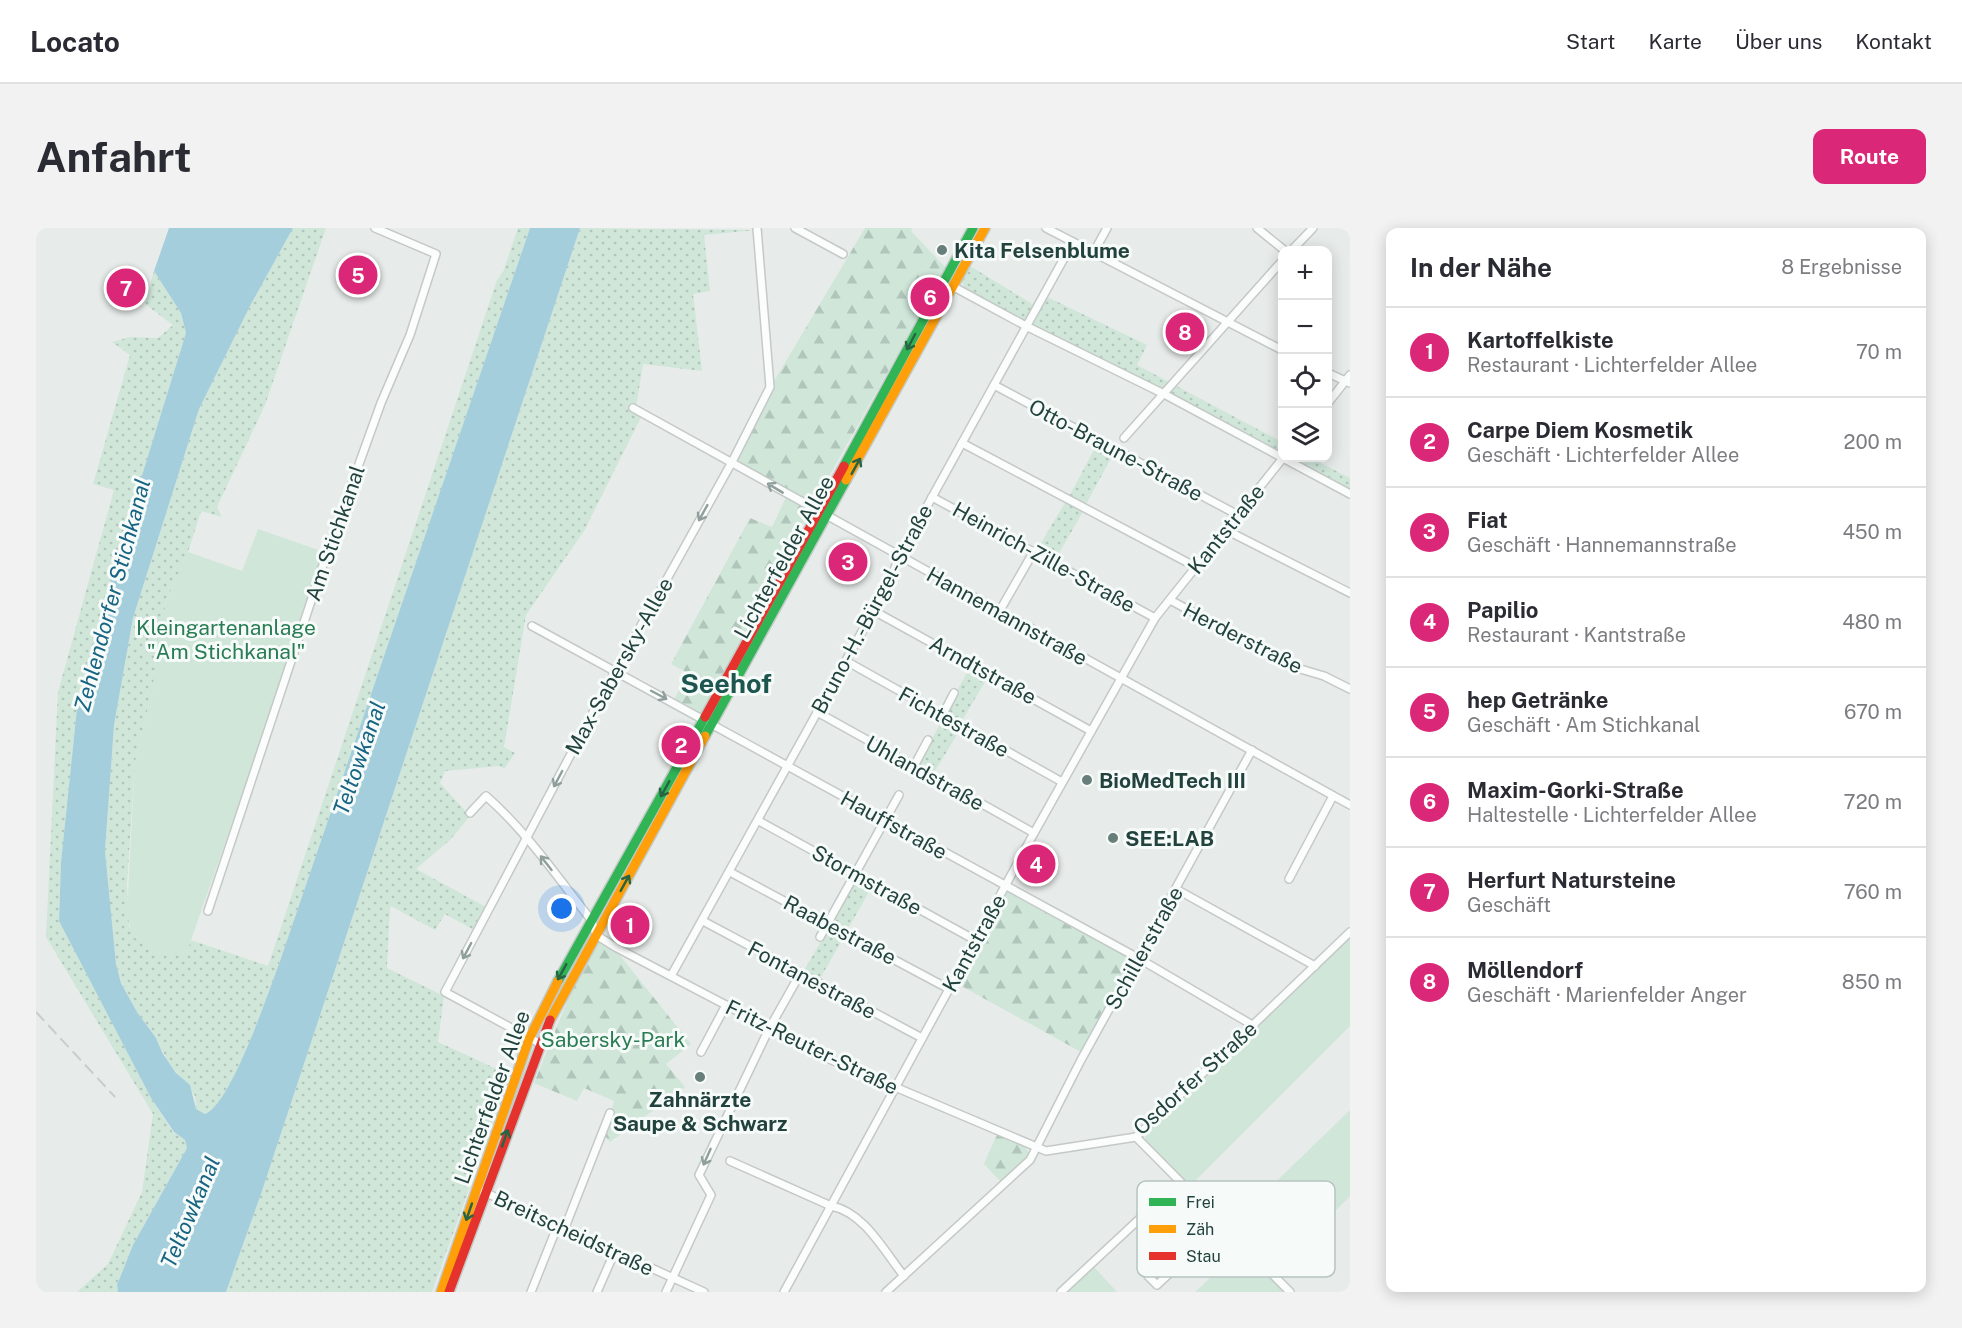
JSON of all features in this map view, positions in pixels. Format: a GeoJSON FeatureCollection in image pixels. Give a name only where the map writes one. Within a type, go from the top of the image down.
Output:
{"type":"FeatureCollection","features":[{"type":"Feature","properties":{"kind":"main road","name":"Lichterfelder Allee"},"geometry":{"type":"LineString","coordinates":[[441,1292],[539,1043],[569,980],[712,725],[973,228]]}},
{"type":"Feature","properties":{"kind":"main road","name":"Lichterfelder Allee"},"geometry":{"type":"LineString","coordinates":[[449,1292],[530,1039],[560,976],[703,720],[986,228]]}},
{"type":"Feature","properties":{"kind":"street","name":"Am Stichkanal"},"geometry":{"type":"LineString","coordinates":[[208,911],[327,553],[381,403],[410,335],[436,254],[375,228]]}},
{"type":"Feature","properties":{"kind":"street","name":"Max-Sabersky-Allee"},"geometry":{"type":"LineString","coordinates":[[539,1043],[445,992],[526,838],[732,462],[770,387],[757,228]]}},
{"type":"Feature","properties":{"kind":"street"},"geometry":{"type":"LineString","coordinates":[[795,228],[843,254]]}},
{"type":"Feature","properties":{"kind":"street"},"geometry":{"type":"LineString","coordinates":[[1046,228],[1278,348]]}},
{"type":"Feature","properties":{"kind":"street"},"geometry":{"type":"LineString","coordinates":[[1094,252],[1107,228]]}},
{"type":"Feature","properties":{"kind":"street"},"geometry":{"type":"LineString","coordinates":[[1257,228],[1279,246]]}},
{"type":"Feature","properties":{"kind":"street"},"geometry":{"type":"LineString","coordinates":[[1296,246],[1313,228]]}},
{"type":"Feature","properties":{"kind":"street","name":"Bruno-H.-Bürgel-Straße"},"geometry":{"type":"LineString","coordinates":[[672,976],[874,611],[899,557],[1073,242]]}},
{"type":"Feature","properties":{"kind":"street"},"geometry":{"type":"LineString","coordinates":[[1124,438],[1278,266]]}},
{"type":"Feature","properties":{"kind":"street"},"geometry":{"type":"LineString","coordinates":[[954,287],[1026,326],[1164,394],[1278,455]]}},
{"type":"Feature","properties":{"kind":"street"},"geometry":{"type":"LineString","coordinates":[[1332,374],[1348,380],[1332,398]]}},
{"type":"Feature","properties":{"kind":"street","name":"Otto-Braune-Straße"},"geometry":{"type":"LineString","coordinates":[[994,385],[1238,515]]}},
{"type":"Feature","properties":{"kind":"street","name":"Hannemannstraße"},"geometry":{"type":"LineString","coordinates":[[633,408],[1350,805]]}},
{"type":"Feature","properties":{"kind":"street"},"geometry":{"type":"LineString","coordinates":[[962,443],[1196,567]]}},
{"type":"Feature","properties":{"kind":"street","name":"Kantstraße"},"geometry":{"type":"LineString","coordinates":[[784,1292],[975,940],[1155,618],[1280,462]]}},
{"type":"Feature","properties":{"kind":"street"},"geometry":{"type":"LineString","coordinates":[[1290,462],[1350,494]]}},
{"type":"Feature","properties":{"kind":"street","name":"Heinrich-Zille-Straße"},"geometry":{"type":"LineString","coordinates":[[932,497],[1155,618]]}},
{"type":"Feature","properties":{"kind":"street"},"geometry":{"type":"LineString","coordinates":[[1226,530],[1350,593]]}},
{"type":"Feature","properties":{"kind":"street"},"geometry":{"type":"LineString","coordinates":[[999,612],[1034,551]]}},
{"type":"Feature","properties":{"kind":"street","name":"Herderstraße"},"geometry":{"type":"LineString","coordinates":[[1170,600],[1297,668],[1324,676],[1350,688]]}},
{"type":"Feature","properties":{"kind":"street","name":"Arndtstraße"},"geometry":{"type":"LineString","coordinates":[[874,611],[1091,731]]}},
{"type":"Feature","properties":{"kind":"street","name":"Hauffstraße"},"geometry":{"type":"LineString","coordinates":[[532,626],[1138,958],[1254,1026]]}},
{"type":"Feature","properties":{"kind":"street","name":"Fichtestraße"},"geometry":{"type":"LineString","coordinates":[[846,661],[1062,782]]}},
{"type":"Feature","properties":{"kind":"street"},"geometry":{"type":"LineString","coordinates":[[942,716],[954,693]]}},
{"type":"Feature","properties":{"kind":"street","name":"Uhlandstraße"},"geometry":{"type":"LineString","coordinates":[[818,712],[913,768],[1034,833]]}},
{"type":"Feature","properties":{"kind":"street"},"geometry":{"type":"LineString","coordinates":[[913,768],[928,740]]}},
{"type":"Feature","properties":{"kind":"street","name":"Schillerstraße"},"geometry":{"type":"LineString","coordinates":[[1035,1147],[1252,750]]}},
{"type":"Feature","properties":{"kind":"street"},"geometry":{"type":"LineString","coordinates":[[820,937],[899,795]]}},
{"type":"Feature","properties":{"kind":"street"},"geometry":{"type":"LineString","coordinates":[[470,813],[486,796],[495,804],[526,838],[592,921],[596,934]]}},
{"type":"Feature","properties":{"kind":"street"},"geometry":{"type":"LineString","coordinates":[[1288,879],[1333,796]]}},
{"type":"Feature","properties":{"kind":"street","name":"Stormstraße"},"geometry":{"type":"LineString","coordinates":[[759,821],[975,940]]}},
{"type":"Feature","properties":{"kind":"street","name":"Raabestraße"},"geometry":{"type":"LineString","coordinates":[[730,872],[949,989]]}},
{"type":"Feature","properties":{"kind":"street"},"geometry":{"type":"LineString","coordinates":[[1176,889],[1316,966]]}},
{"type":"Feature","properties":{"kind":"street","name":"Fontanestraße"},"geometry":{"type":"LineString","coordinates":[[703,921],[922,1038]]}},
{"type":"Feature","properties":{"kind":"street","name":"Osdorfer Straße"},"geometry":{"type":"LineString","coordinates":[[1035,1147],[1046,1151],[1136,1137],[1350,932]]}},
{"type":"Feature","properties":{"kind":"street","name":"Fritz-Reuter-Straße"},"geometry":{"type":"LineString","coordinates":[[596,934],[769,1029],[895,1087],[1035,1147]]}},
{"type":"Feature","properties":{"kind":"street"},"geometry":{"type":"LineString","coordinates":[[666,1292],[711,1195],[699,1175],[769,1029],[800,974]]}},
{"type":"Feature","properties":{"kind":"street"},"geometry":{"type":"LineString","coordinates":[[702,1052],[726,1005]]}},
{"type":"Feature","properties":{"kind":"street"},"geometry":{"type":"LineString","coordinates":[[531,1292],[610,1113]]}},
{"type":"Feature","properties":{"kind":"street"},"geometry":{"type":"LineString","coordinates":[[1136,1137],[1178,1181]]}},
{"type":"Feature","properties":{"kind":"street"},"geometry":{"type":"LineString","coordinates":[[886,1292],[1030,1160],[1035,1147]]}},
{"type":"Feature","properties":{"kind":"street"},"geometry":{"type":"LineString","coordinates":[[730,1161],[855,1215],[904,1276]]}},
{"type":"Feature","properties":{"kind":"street","name":"Breitscheidstraße"},"geometry":{"type":"LineString","coordinates":[[481,1191],[704,1292]]}},
{"type":"Feature","properties":{"kind":"street"},"geometry":{"type":"LineString","coordinates":[[1061,1292],[1137,1221]]}},
{"type":"Feature","properties":{"kind":"street"},"geometry":{"type":"LineString","coordinates":[[597,1292],[615,1251]]}},
{"type":"Feature","properties":{"kind":"street"},"geometry":{"type":"LineString","coordinates":[[1149,1277],[1157,1285],[1166,1277]]}},
{"type":"Feature","properties":{"kind":"street"},"geometry":{"type":"LineString","coordinates":[[1275,1277],[1290,1292]]}},
{"type":"Feature","properties":{"kind":"green space"},"geometry":{"type":"Polygon","coordinates":[[[293,228],[326,228],[265,405],[217,507],[222,517],[201,511],[188,552],[168,597],[159,630],[153,688],[135,762],[127,884],[129,927],[186,954],[191,940],[268,966],[497,280],[503,272],[518,228],[530,228],[279,964],[237,1070],[215,1106],[205,1114],[196,1109],[195,1096],[168,1062],[156,1038],[137,1012],[121,982],[116,964],[105,851],[114,725],[133,618],[199,409],[250,306],[293,228]]]}},
{"type":"Feature","properties":{"kind":"green space"},"geometry":{"type":"Polygon","coordinates":[[[580,228],[756,230],[704,235],[710,291],[693,294],[702,371],[643,364],[635,413],[641,417],[584,531],[526,615],[504,747],[515,753],[504,769],[500,766],[445,771],[440,783],[470,816],[451,839],[416,869],[486,907],[474,930],[445,914],[435,930],[391,906],[387,968],[444,996],[438,1042],[510,1075],[432,1292],[226,1292],[261,1194],[580,228]]]}},
{"type":"Feature","properties":{"kind":"green space"},"geometry":{"type":"Polygon","coordinates":[[[865,228],[913,228],[911,231],[946,268],[813,505],[698,720],[671,705],[688,673],[671,664],[750,518],[772,527],[788,493],[739,464],[738,458],[773,383],[865,228]]]}},
{"type":"Feature","properties":{"kind":"green space"},"geometry":{"type":"Polygon","coordinates":[[[970,266],[1034,305],[1027,319],[1022,321],[965,288],[961,281],[970,266]]]}},
{"type":"Feature","properties":{"kind":"green space"},"geometry":{"type":"Polygon","coordinates":[[[154,271],[181,313],[186,333],[123,537],[78,699],[61,862],[59,921],[151,1098],[173,1132],[185,1140],[187,1148],[133,1245],[117,1285],[118,1292],[77,1292],[108,1264],[142,1192],[153,1114],[46,937],[58,692],[114,490],[93,484],[130,355],[112,342],[130,337],[158,338],[173,325],[145,304],[154,271]]]}},
{"type":"Feature","properties":{"kind":"green space"},"geometry":{"type":"Polygon","coordinates":[[[1045,296],[1147,345],[1137,365],[1278,440],[1278,454],[1032,327],[1031,324],[1045,296]]]}},
{"type":"Feature","properties":{"kind":"green space"},"geometry":{"type":"Polygon","coordinates":[[[1097,444],[1114,453],[1086,504],[1070,495],[1097,444]]]}},
{"type":"Feature","properties":{"kind":"green space"},"geometry":{"type":"Polygon","coordinates":[[[1293,462],[1319,462],[1350,478],[1350,491],[1293,462]]]}},
{"type":"Feature","properties":{"kind":"green space"},"geometry":{"type":"Polygon","coordinates":[[[1066,501],[1085,508],[1055,560],[1038,548],[1066,501]]]}},
{"type":"Feature","properties":{"kind":"green space","name":"Kleingartenanlage \"Am Stichkanal\""},"geometry":{"type":"Polygon","coordinates":[[[258,529],[327,553],[186,954],[162,956],[133,937],[127,914],[135,762],[153,688],[159,630],[168,597],[188,552],[242,571],[258,529]]]}},
{"type":"Feature","properties":{"kind":"green space"},"geometry":{"type":"Polygon","coordinates":[[[970,667],[989,675],[960,724],[947,716],[946,711],[970,667]]]}},
{"type":"Feature","properties":{"kind":"green space"},"geometry":{"type":"Polygon","coordinates":[[[943,719],[961,728],[932,776],[917,765],[943,719]]]}},
{"type":"Feature","properties":{"kind":"green space"},"geometry":{"type":"Polygon","coordinates":[[[702,732],[599,921],[597,922],[596,920],[702,732]]]}},
{"type":"Feature","properties":{"kind":"green space"},"geometry":{"type":"Polygon","coordinates":[[[857,877],[873,885],[846,932],[832,925],[831,921],[857,877]]]}},
{"type":"Feature","properties":{"kind":"green space"},"geometry":{"type":"Polygon","coordinates":[[[1008,891],[1129,957],[1131,961],[1081,1052],[956,983],[1008,891]]]}},
{"type":"Feature","properties":{"kind":"green space"},"geometry":{"type":"Polygon","coordinates":[[[829,928],[845,935],[818,982],[803,972],[829,928]]]}},
{"type":"Feature","properties":{"kind":"green space"},"geometry":{"type":"Polygon","coordinates":[[[1350,935],[1350,1026],[1195,1181],[1185,1181],[1145,1141],[1146,1132],[1350,935]]]}},
{"type":"Feature","properties":{"kind":"green space","name":"Sabersky-Park"},"geometry":{"type":"Polygon","coordinates":[[[600,940],[614,948],[691,1044],[666,1064],[685,1087],[610,1142],[605,1136],[614,1101],[584,1088],[577,1101],[534,1083],[573,987],[600,940]]]}},
{"type":"Feature","properties":{"kind":"green space"},"geometry":{"type":"Polygon","coordinates":[[[585,941],[542,1029],[538,1031],[548,1006],[585,941]]]}},
{"type":"Feature","properties":{"kind":"green space"},"geometry":{"type":"Polygon","coordinates":[[[1350,1110],[1350,1196],[1335,1211],[1335,1181],[1277,1181],[1350,1110]]]}},
{"type":"Feature","properties":{"kind":"green space"},"geometry":{"type":"Polygon","coordinates":[[[997,1134],[1021,1144],[1028,1151],[1029,1156],[1002,1183],[984,1164],[997,1134]]]}},
{"type":"Feature","properties":{"kind":"green space"},"geometry":{"type":"Polygon","coordinates":[[[1094,1267],[1117,1292],[1067,1292],[1094,1267]]]}},
{"type":"Feature","properties":{"kind":"green space"},"geometry":{"type":"Polygon","coordinates":[[[1211,1277],[1271,1277],[1284,1290],[1282,1292],[1195,1292],[1211,1277]]]}},
{"type":"Feature","properties":{"kind":"water"},"geometry":{"type":"Polygon","coordinates":[[[169,228],[293,228],[250,306],[199,409],[133,618],[114,725],[105,851],[116,964],[121,983],[137,1012],[156,1038],[163,1054],[176,1073],[190,1085],[196,1109],[205,1114],[215,1106],[237,1070],[279,964],[530,228],[580,228],[261,1194],[226,1292],[118,1292],[117,1285],[133,1245],[187,1148],[185,1140],[174,1132],[151,1098],[59,921],[61,862],[78,699],[123,537],[186,333],[181,313],[154,271],[169,228]]]}},
{"type":"Feature","properties":{"kind":"railway"},"geometry":{"type":"LineString","coordinates":[[36,1012],[115,1097]]}},
{"type":"Feature","properties":{"kind":"traffic: fast"},"geometry":{"type":"LineString","coordinates":[[844,466],[973,228]]}},
{"type":"Feature","properties":{"kind":"traffic: fast"},"geometry":{"type":"LineString","coordinates":[[705,736],[846,480]]}},
{"type":"Feature","properties":{"kind":"traffic: fast"},"geometry":{"type":"LineString","coordinates":[[558,981],[705,717]]}},
{"type":"Feature","properties":{"kind":"traffic: slow"},"geometry":{"type":"LineString","coordinates":[[846,480],[985,228]]}},
{"type":"Feature","properties":{"kind":"traffic: slow"},"geometry":{"type":"LineString","coordinates":[[550,1020],[705,736]]}},
{"type":"Feature","properties":{"kind":"traffic: slow"},"geometry":{"type":"LineString","coordinates":[[441,1292],[529,1039],[558,981]]}},
{"type":"Feature","properties":{"kind":"traffic: jam"},"geometry":{"type":"LineString","coordinates":[[705,717],[844,466]]}},
{"type":"Feature","properties":{"kind":"traffic: jam"},"geometry":{"type":"LineString","coordinates":[[449,1292],[550,1020]]}},
{"type":"Feature","properties":{"kind":"place","name":"Kita Felsenblume"},"geometry":{"type":"Point","coordinates":[942,250]}},
{"type":"Feature","properties":{"kind":"place","name":"hep Getränke"},"geometry":{"type":"Point","coordinates":[358,275]}},
{"type":"Feature","properties":{"kind":"place","name":"Herfurt Natursteine"},"geometry":{"type":"Point","coordinates":[126,288]}},
{"type":"Feature","properties":{"kind":"place","name":"Maxim-Gorki-Straße"},"geometry":{"type":"Point","coordinates":[930,297]}},
{"type":"Feature","properties":{"kind":"place","name":"Möllendorf"},"geometry":{"type":"Point","coordinates":[1185,332]}},
{"type":"Feature","properties":{"kind":"place","name":"Fiat"},"geometry":{"type":"Point","coordinates":[848,562]}},
{"type":"Feature","properties":{"kind":"place","name":"Carpe Diem Kosmetik"},"geometry":{"type":"Point","coordinates":[681,745]}},
{"type":"Feature","properties":{"kind":"place","name":"BioMedTech III"},"geometry":{"type":"Point","coordinates":[1087,780]}},
{"type":"Feature","properties":{"kind":"place","name":"SEE:LAB"},"geometry":{"type":"Point","coordinates":[1113,838]}},
{"type":"Feature","properties":{"kind":"place","name":"Papilio"},"geometry":{"type":"Point","coordinates":[1036,864]}},
{"type":"Feature","properties":{"kind":"place","name":"Kartoffelkiste"},"geometry":{"type":"Point","coordinates":[630,925]}},
{"type":"Feature","properties":{"kind":"place","name":"Zahnärzte Saupe & Schwarz"},"geometry":{"type":"Point","coordinates":[700,1077]}},
{"type":"Feature","properties":{"kind":"district","name":"Seehof"},"geometry":{"type":"Point","coordinates":[726,683]}},
{"type":"Feature","properties":{"kind":"water label","name":"Zehlendorfer Stichkanal"},"geometry":{"type":"Point","coordinates":[112,595]}},
{"type":"Feature","properties":{"kind":"water label","name":"Teltowkanal"},"geometry":{"type":"Point","coordinates":[359,758]}},
{"type":"Feature","properties":{"kind":"water label","name":"Teltowkanal"},"geometry":{"type":"Point","coordinates":[190,1212]}}]}
